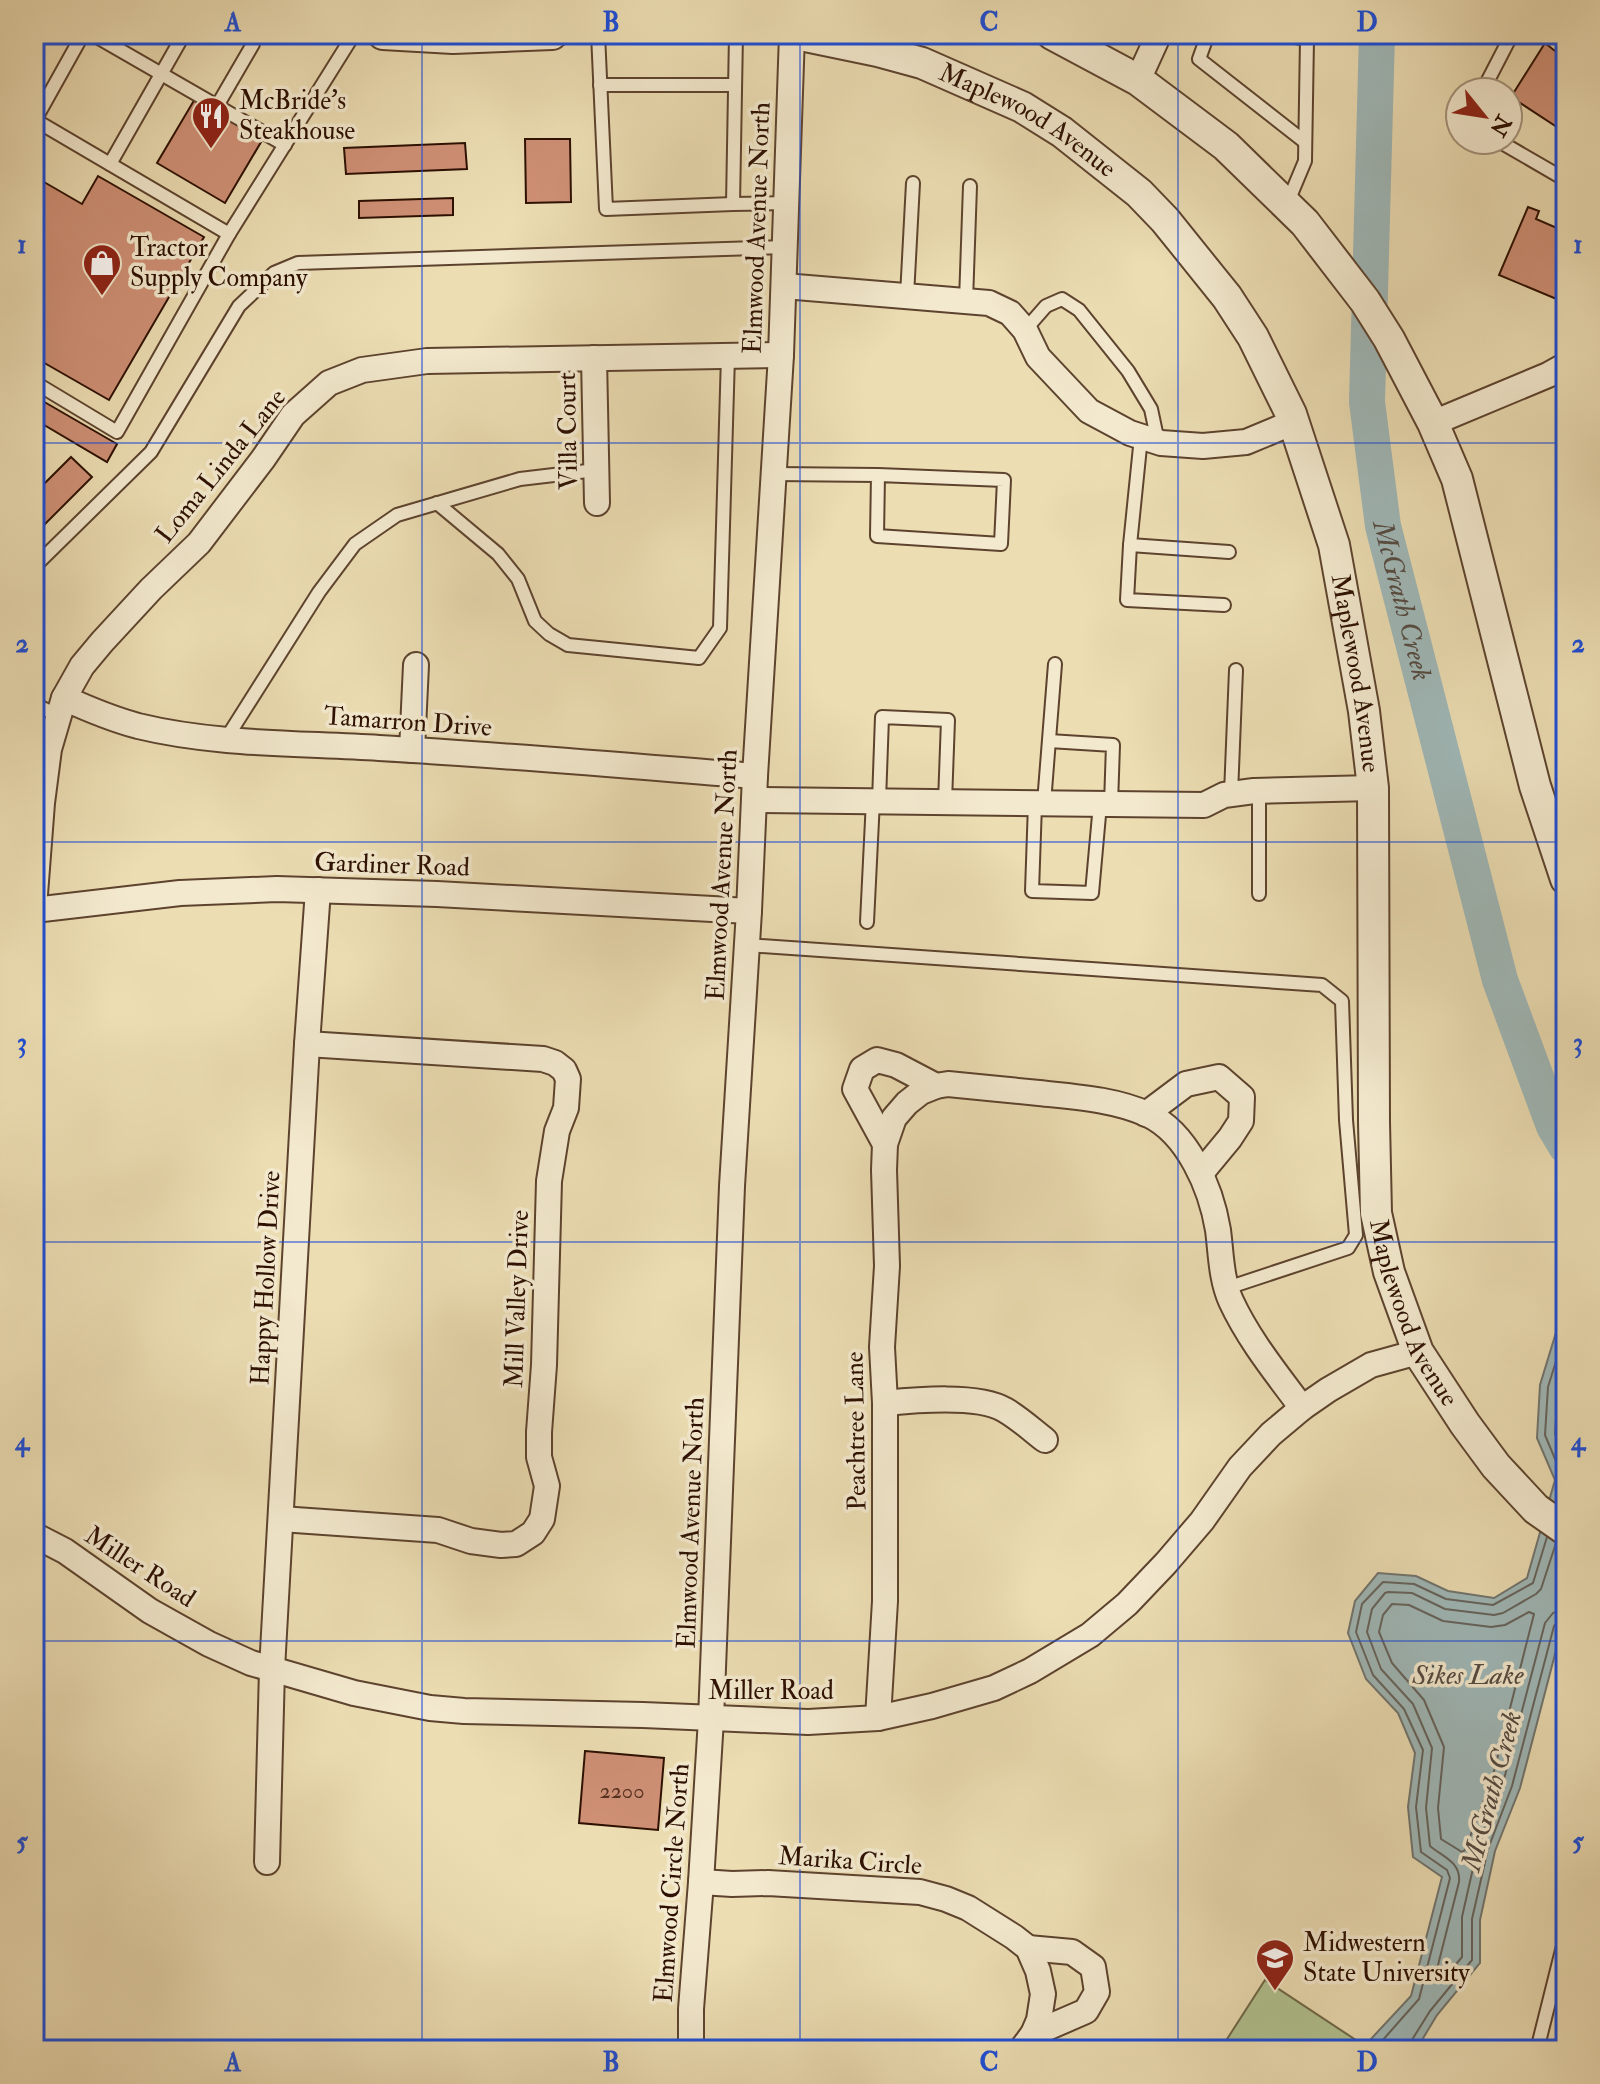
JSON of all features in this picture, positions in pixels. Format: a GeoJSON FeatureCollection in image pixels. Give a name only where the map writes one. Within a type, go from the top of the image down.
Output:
{"type":"FeatureCollection","features":[{"type":"Feature","properties":{"kind":"street"},"geometry":{"type":"LineString","coordinates":[[383,34],[453,38],[552,34]]}},
{"type":"Feature","properties":{"kind":"street","name":"Elmwood Avenue North"},"geometry":{"type":"LineString","coordinates":[[711,1719],[732,1186],[781,355],[794,34]]}},
{"type":"Feature","properties":{"kind":"street","name":"Maplewood Avenue"},"geometry":{"type":"LineString","coordinates":[[794,34],[922,63],[1022,107],[1062,132],[1139,193],[1165,220],[1218,286],[1253,337],[1294,422],[1334,545],[1364,711],[1373,788],[1376,1213],[1389,1272],[1418,1352],[1457,1413],[1488,1456],[1536,1509],[1566,1530]]}},
{"type":"Feature","properties":{"kind":"street"},"geometry":{"type":"LineString","coordinates":[[1052,34],[1138,80],[1226,146],[1305,223],[1365,301],[1389,339],[1433,423],[1457,479],[1535,786],[1564,864]]}},
{"type":"Feature","properties":{"kind":"street"},"geometry":{"type":"LineString","coordinates":[[1138,80],[1159,34]]}},
{"type":"Feature","properties":{"kind":"street"},"geometry":{"type":"LineString","coordinates":[[784,286],[989,303],[1010,313],[1025,330],[1038,357],[1089,411],[1150,440],[1203,446],[1246,442],[1294,422]]}},
{"type":"Feature","properties":{"kind":"street","name":"Loma Linda Lane"},"geometry":{"type":"LineString","coordinates":[[34,909],[49,749],[62,707],[82,666],[151,589],[199,543],[293,415],[329,383],[362,370],[427,361],[781,355]]}},
{"type":"Feature","properties":{"kind":"street","name":"Villa Court"},"geometry":{"type":"LineString","coordinates":[[594,358],[597,503]]}},
{"type":"Feature","properties":{"kind":"street"},"geometry":{"type":"LineString","coordinates":[[1433,423],[1566,365]]}},
{"type":"Feature","properties":{"kind":"street"},"geometry":{"type":"LineString","coordinates":[[412,750],[416,665]]}},
{"type":"Feature","properties":{"kind":"street","name":"Tamarron Drive"},"geometry":{"type":"LineString","coordinates":[[62,707],[95,712],[166,732],[226,739],[412,750],[876,800],[1204,805],[1224,795],[1259,791],[1373,788]]}},
{"type":"Feature","properties":{"kind":"street","name":"Gardiner Road"},"geometry":{"type":"LineString","coordinates":[[34,909],[180,893],[277,889],[437,894],[749,911]]}},
{"type":"Feature","properties":{"kind":"street","name":"Happy Hollow Drive"},"geometry":{"type":"LineString","coordinates":[[267,1862],[272,1669],[318,890]]}},
{"type":"Feature","properties":{"kind":"street","name":"Mill Valley Drive"},"geometry":{"type":"LineString","coordinates":[[281,1519],[438,1530],[471,1541],[516,1544],[533,1533],[542,1519],[547,1486],[539,1457],[539,1432],[549,1181],[557,1131],[566,1108],[568,1079],[564,1070],[543,1059],[307,1044]]}},
{"type":"Feature","properties":{"kind":"street","name":"Peachtree Lane"},"geometry":{"type":"LineString","coordinates":[[885,1144],[855,1089],[862,1069],[877,1060],[896,1065],[936,1086]]}},
{"type":"Feature","properties":{"kind":"street"},"geometry":{"type":"LineString","coordinates":[[1146,1114],[1186,1084],[1219,1077],[1242,1097],[1241,1121],[1201,1173]]}},
{"type":"Feature","properties":{"kind":"street","name":"Peachtree Lane"},"geometry":{"type":"LineString","coordinates":[[878,1718],[885,1601],[882,1347],[887,1266],[885,1144],[894,1118],[921,1092],[948,1084],[1081,1097],[1146,1114],[1161,1122],[1188,1151],[1201,1173],[1217,1226],[1223,1273],[1231,1300],[1259,1350],[1302,1408]]}},
{"type":"Feature","properties":{"kind":"street","name":"Miller Road"},"geometry":{"type":"LineString","coordinates":[[34,1535],[65,1551],[150,1611],[209,1644],[251,1663],[354,1693],[430,1708],[464,1711],[808,1722],[878,1718],[994,1688],[1030,1671],[1090,1635],[1127,1604],[1166,1563],[1202,1521],[1240,1467],[1271,1434],[1328,1390],[1371,1365],[1418,1352]]}},
{"type":"Feature","properties":{"kind":"street"},"geometry":{"type":"LineString","coordinates":[[885,1403],[922,1399],[984,1402],[1003,1408],[1045,1440]]}},
{"type":"Feature","properties":{"kind":"street","name":"Elmwood Circle North"},"geometry":{"type":"LineString","coordinates":[[691,2050],[691,2009],[711,1719]]}},
{"type":"Feature","properties":{"kind":"street","name":"Marika Circle"},"geometry":{"type":"LineString","coordinates":[[701,1882],[920,1892],[968,1908],[1028,1948],[1043,1994],[1039,2020],[1027,2042]]}},
{"type":"Feature","properties":{"kind":"street","name":"Marika Circle"},"geometry":{"type":"LineString","coordinates":[[1027,2042],[1086,2011],[1097,1992],[1093,1967],[1072,1952],[1028,1948]]}},
{"type":"Feature","properties":{"kind":"lane"},"geometry":{"type":"LineString","coordinates":[[34,47],[41,34]]}},
{"type":"Feature","properties":{"kind":"lane"},"geometry":{"type":"LineString","coordinates":[[83,34],[34,121],[229,234]]}},
{"type":"Feature","properties":{"kind":"lane"},"geometry":{"type":"LineString","coordinates":[[92,34],[285,145]]}},
{"type":"Feature","properties":{"kind":"lane"},"geometry":{"type":"LineString","coordinates":[[110,164],[184,34]]}},
{"type":"Feature","properties":{"kind":"lane"},"geometry":{"type":"LineString","coordinates":[[34,382],[117,432],[229,234],[354,34]]}},
{"type":"Feature","properties":{"kind":"lane"},"geometry":{"type":"LineString","coordinates":[[598,34],[606,209],[787,203]]}},
{"type":"Feature","properties":{"kind":"lane"},"geometry":{"type":"LineString","coordinates":[[733,204],[736,34]]}},
{"type":"Feature","properties":{"kind":"lane"},"geometry":{"type":"LineString","coordinates":[[1208,34],[1199,59],[1305,142]]}},
{"type":"Feature","properties":{"kind":"lane"},"geometry":{"type":"LineString","coordinates":[[1279,34],[1307,39],[1305,161],[1287,204]]}},
{"type":"Feature","properties":{"kind":"lane"},"geometry":{"type":"LineString","coordinates":[[1490,76],[1512,34]]}},
{"type":"Feature","properties":{"kind":"lane"},"geometry":{"type":"LineString","coordinates":[[217,106],[253,44]]}},
{"type":"Feature","properties":{"kind":"lane"},"geometry":{"type":"LineString","coordinates":[[600,85],[735,85]]}},
{"type":"Feature","properties":{"kind":"lane"},"geometry":{"type":"LineString","coordinates":[[1524,156],[1566,180]]}},
{"type":"Feature","properties":{"kind":"lane"},"geometry":{"type":"LineString","coordinates":[[907,296],[913,183]]}},
{"type":"Feature","properties":{"kind":"lane"},"geometry":{"type":"LineString","coordinates":[[966,301],[970,186]]}},
{"type":"Feature","properties":{"kind":"lane"},"geometry":{"type":"LineString","coordinates":[[34,567],[151,452],[239,306],[274,273],[298,263],[785,247]]}},
{"type":"Feature","properties":{"kind":"lane"},"geometry":{"type":"LineString","coordinates":[[1025,330],[1046,306],[1062,299],[1079,310],[1128,371],[1151,409],[1150,440],[1130,545],[1127,600],[1224,605]]}},
{"type":"Feature","properties":{"kind":"lane"},"geometry":{"type":"LineString","coordinates":[[437,503],[498,554],[518,579],[535,621],[549,634],[568,645],[699,658],[720,628],[728,356]]}},
{"type":"Feature","properties":{"kind":"lane"},"geometry":{"type":"LineString","coordinates":[[226,739],[319,592],[355,544],[397,515],[520,479],[596,470]]}},
{"type":"Feature","properties":{"kind":"lane"},"geometry":{"type":"LineString","coordinates":[[774,474],[878,475],[1004,480],[1001,544],[877,536],[878,475]]}},
{"type":"Feature","properties":{"kind":"lane"},"geometry":{"type":"LineString","coordinates":[[1130,545],[1229,552]]}},
{"type":"Feature","properties":{"kind":"lane"},"geometry":{"type":"LineString","coordinates":[[1049,741],[1113,745],[1092,893],[1032,891],[1055,664]]}},
{"type":"Feature","properties":{"kind":"lane"},"geometry":{"type":"LineString","coordinates":[[1231,794],[1236,670]]}},
{"type":"Feature","properties":{"kind":"lane"},"geometry":{"type":"LineString","coordinates":[[34,704],[62,707]]}},
{"type":"Feature","properties":{"kind":"lane"},"geometry":{"type":"LineString","coordinates":[[867,922],[882,717],[948,720],[945,802]]}},
{"type":"Feature","properties":{"kind":"lane"},"geometry":{"type":"LineString","coordinates":[[1259,791],[1259,894]]}},
{"type":"Feature","properties":{"kind":"lane"},"geometry":{"type":"LineString","coordinates":[[747,945],[1322,985],[1342,1001],[1346,1120],[1356,1235],[1348,1248],[1227,1288]]}},
{"type":"Feature","properties":{"kind":"lane"},"geometry":{"type":"LineString","coordinates":[[1537,2050],[1566,1934]]}},
{"type":"Feature","properties":{"kind":"green space"},"geometry":{"type":"Polygon","coordinates":[[[1265,1980],[1371,2050],[1220,2050],[1265,1980]]]}},
{"type":"Feature","properties":{"kind":"water","name":"Sikes Lake"},"geometry":{"type":"Polygon","coordinates":[[[1566,1311],[1566,1612],[1520,1788],[1495,1851],[1480,1920],[1480,1963],[1437,2015],[1416,2050],[1364,2050],[1411,1996],[1442,1877],[1413,1857],[1408,1807],[1415,1753],[1398,1713],[1366,1679],[1348,1633],[1355,1601],[1378,1573],[1416,1576],[1448,1591],[1494,1598],[1527,1578],[1555,1480],[1537,1438],[1540,1385],[1558,1326],[1566,1311]]]}},
{"type":"Feature","properties":{"kind":"building"},"geometry":{"type":"Polygon","coordinates":[[[1560,41],[1566,45],[1566,133],[1524,106],[1524,76],[1545,43],[1555,51],[1560,41]]]}},
{"type":"Feature","properties":{"kind":"building","name":"McBride's Steakhouse"},"geometry":{"type":"Polygon","coordinates":[[[196,97],[264,137],[225,203],[157,163],[196,97]]]}},
{"type":"Feature","properties":{"kind":"building"},"geometry":{"type":"Polygon","coordinates":[[[525,139],[570,139],[571,202],[526,203],[525,139]]]}},
{"type":"Feature","properties":{"kind":"building"},"geometry":{"type":"Polygon","coordinates":[[[465,143],[467,169],[346,174],[344,148],[465,143]]]}},
{"type":"Feature","properties":{"kind":"building","name":"Tractor Supply Company"},"geometry":{"type":"Polygon","coordinates":[[[98,176],[204,237],[109,400],[34,357],[34,192],[37,194],[44,182],[82,204],[98,176]]]}},
{"type":"Feature","properties":{"kind":"building"},"geometry":{"type":"Polygon","coordinates":[[[453,198],[453,215],[359,218],[359,201],[453,198]]]}},
{"type":"Feature","properties":{"kind":"building"},"geometry":{"type":"Polygon","coordinates":[[[1528,207],[1539,211],[1536,219],[1566,232],[1566,303],[1499,275],[1528,207]]]}},
{"type":"Feature","properties":{"kind":"building"},"geometry":{"type":"Polygon","coordinates":[[[34,396],[117,444],[107,462],[34,419],[34,396]]]}},
{"type":"Feature","properties":{"kind":"building"},"geometry":{"type":"Polygon","coordinates":[[[71,457],[92,477],[34,535],[34,494],[71,457]]]}},
{"type":"Feature","properties":{"kind":"building"},"geometry":{"type":"Polygon","coordinates":[[[585,1751],[664,1758],[658,1830],[579,1823],[585,1751]]]}},
{"type":"Feature","properties":{"kind":"waterway","name":"McGrath Creek"},"geometry":{"type":"LineString","coordinates":[[1377,34],[1367,402],[1383,526],[1500,980],[1554,1126],[1566,1146]]}},
{"type":"Feature","properties":{"kind":"place","name":"McBride's Steakhouse"},"geometry":{"type":"Point","coordinates":[211,150]}},
{"type":"Feature","properties":{"kind":"place","name":"Tractor Supply Company"},"geometry":{"type":"Point","coordinates":[102,297]}},
{"type":"Feature","properties":{"kind":"place","name":"Midwestern State University"},"geometry":{"type":"Point","coordinates":[1275,1992]}}]}
